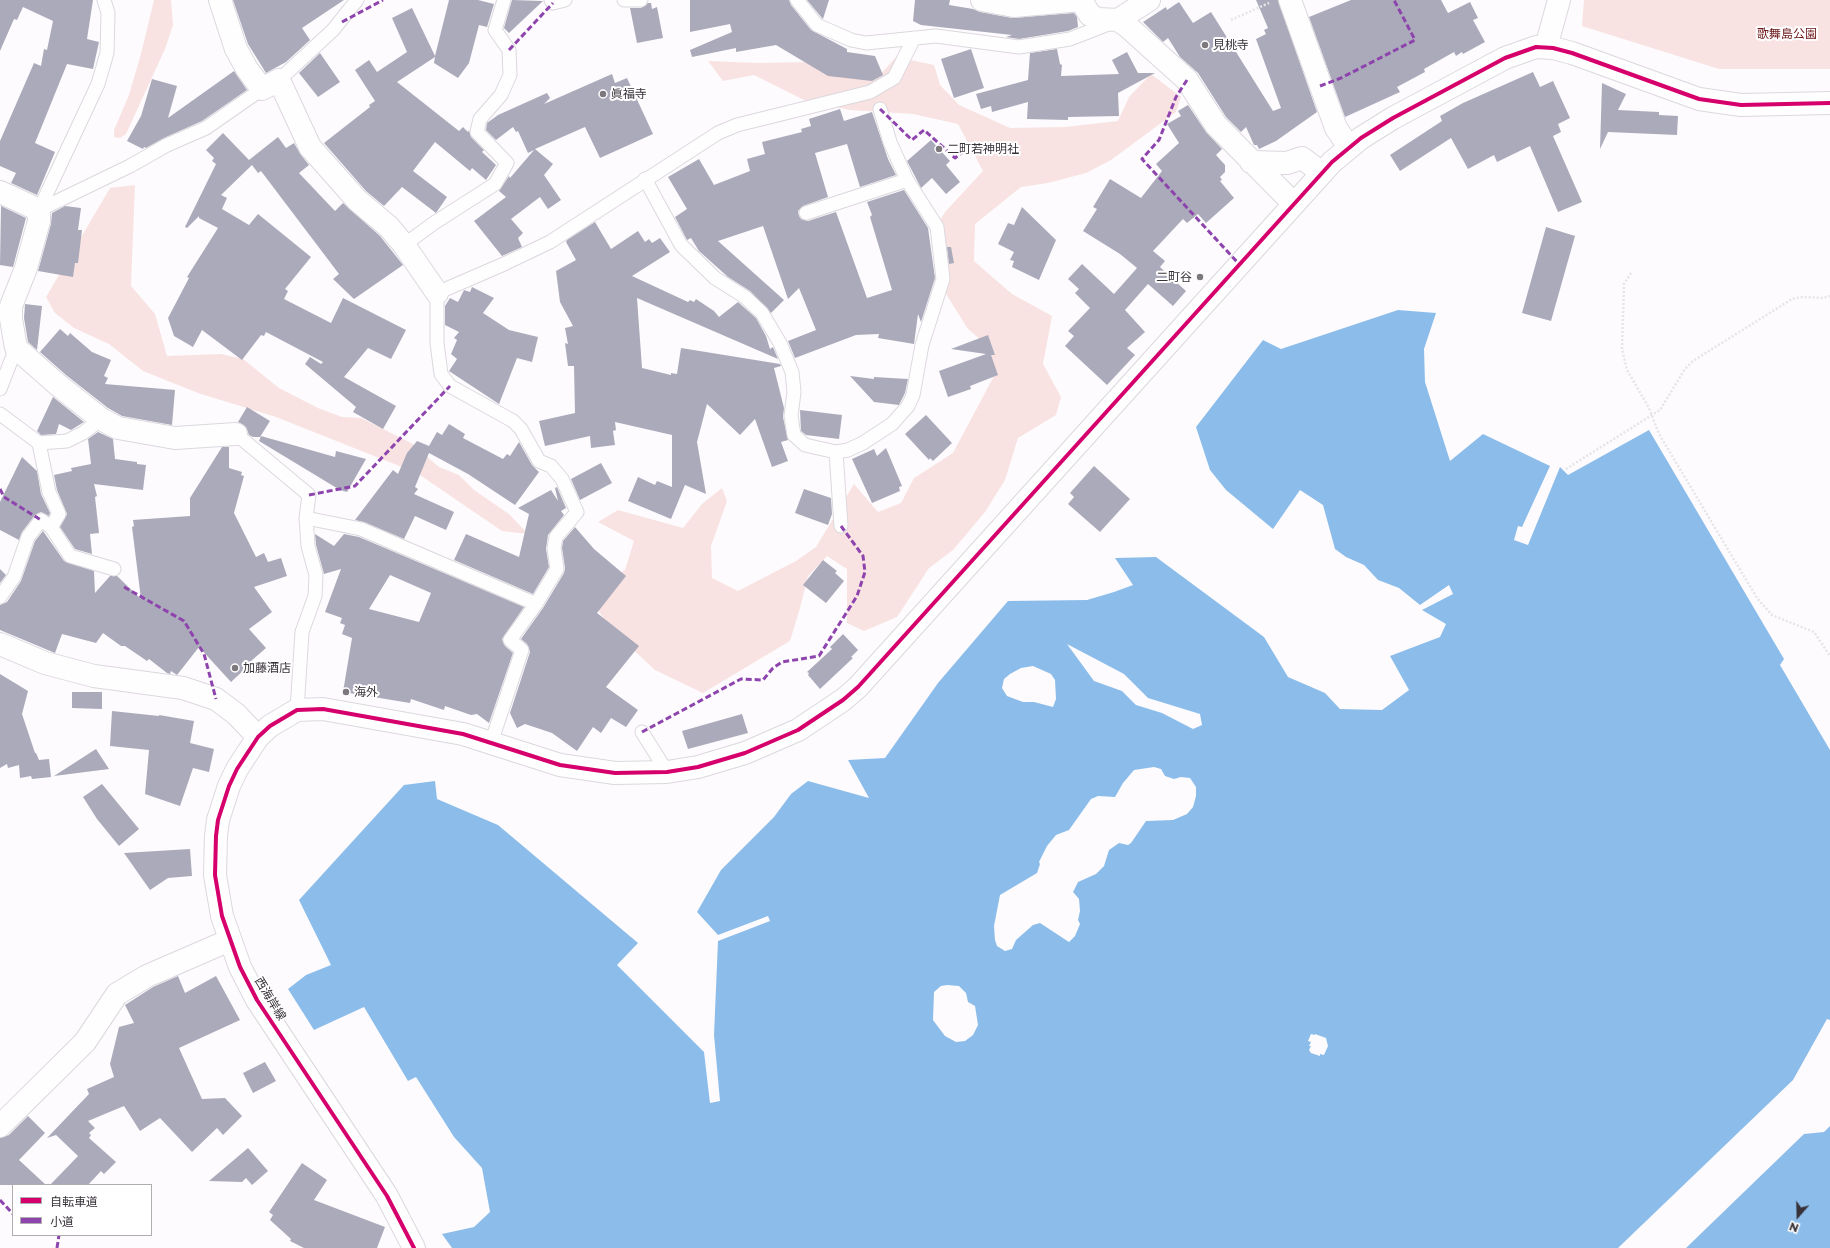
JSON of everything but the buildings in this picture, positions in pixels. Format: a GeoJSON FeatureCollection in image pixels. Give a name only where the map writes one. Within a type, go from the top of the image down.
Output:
{"type":"FeatureCollection","features":[{"type":"Feature","properties":{"kind":"street"},"geometry":{"type":"LineString","coordinates":[[220,0],[236,49],[248,69],[271,84],[310,147],[357,200],[389,227],[404,245],[437,293]]}},
{"type":"Feature","properties":{"kind":"street"},"geometry":{"type":"LineString","coordinates":[[982,0],[1014,6],[1081,0],[1090,15],[1098,19],[1118,20],[1127,26],[1187,80],[1216,125],[1294,204]]}},
{"type":"Feature","properties":{"kind":"street"},"geometry":{"type":"LineString","coordinates":[[1118,20],[1149,0]]}},
{"type":"Feature","properties":{"kind":"street"},"geometry":{"type":"LineString","coordinates":[[1290,0],[1336,128],[1349,147]]}},
{"type":"Feature","properties":{"kind":"street"},"geometry":{"type":"LineString","coordinates":[[1546,47],[1559,0]]}},
{"type":"Feature","properties":{"kind":"street"},"geometry":{"type":"LineString","coordinates":[[0,644],[45,663],[94,676],[183,688],[216,699],[236,714],[258,736],[283,717],[297,710],[323,709],[409,723],[463,734],[560,765],[579,769],[615,773],[667,772],[719,762],[780,739],[814,720],[858,687],[1322,173],[1349,147],[1393,118],[1505,58],[1536,47],[1546,47],[1572,53],[1699,99],[1741,105],[1830,103]]}},
{"type":"Feature","properties":{"kind":"street"},"geometry":{"type":"LineString","coordinates":[[1251,162],[1287,163],[1302,158],[1322,173]]}},
{"type":"Feature","properties":{"kind":"street"},"geometry":{"type":"LineString","coordinates":[[0,192],[40,210],[39,221],[26,268],[11,306],[11,319],[16,348],[101,419],[118,428],[175,438],[236,434]]}},
{"type":"Feature","properties":{"kind":"street","name":"西海岸線"},"geometry":{"type":"LineString","coordinates":[[258,736],[237,769],[229,786],[223,803],[216,836],[215,875],[222,916],[240,968],[257,1000],[387,1196],[414,1248]]}},
{"type":"Feature","properties":{"kind":"street"},"geometry":{"type":"LineString","coordinates":[[0,1126],[85,1042],[117,994],[147,976],[230,940]]}},
{"type":"Feature","properties":{"kind":"lane"},"geometry":{"type":"LineString","coordinates":[[40,210],[98,84],[107,53],[108,13],[104,0]]}},
{"type":"Feature","properties":{"kind":"lane"},"geometry":{"type":"LineString","coordinates":[[40,210],[130,166],[167,145],[206,128],[271,84],[333,30],[357,0]]}},
{"type":"Feature","properties":{"kind":"lane"},"geometry":{"type":"LineString","coordinates":[[404,245],[434,223],[495,184],[507,163],[477,132],[480,119],[501,95],[510,75],[509,50],[495,30],[504,0]]}},
{"type":"Feature","properties":{"kind":"lane"},"geometry":{"type":"LineString","coordinates":[[551,0],[553,3],[565,0]]}},
{"type":"Feature","properties":{"kind":"lane"},"geometry":{"type":"LineString","coordinates":[[624,0],[641,0]]}},
{"type":"Feature","properties":{"kind":"lane"},"geometry":{"type":"LineString","coordinates":[[797,0],[817,25],[851,40],[866,43],[936,36],[1019,47],[1070,39],[1118,20]]}},
{"type":"Feature","properties":{"kind":"lane"},"geometry":{"type":"LineString","coordinates":[[491,743],[522,650],[510,640],[536,604],[557,569],[554,548],[556,537],[577,512],[562,479],[551,466],[538,461],[521,429],[513,421],[450,386],[440,374],[437,343],[437,293],[550,242],[718,133],[737,125],[870,92],[894,78],[914,38]]}},
{"type":"Feature","properties":{"kind":"lane"},"geometry":{"type":"LineString","coordinates":[[645,179],[681,245],[716,278],[745,297],[762,313],[780,343],[792,372],[794,392],[791,416],[794,435],[805,445],[836,452],[848,450],[863,444],[892,424],[908,406],[913,395],[922,345],[943,279],[936,227],[908,180],[890,142],[880,109]]}},
{"type":"Feature","properties":{"kind":"lane"},"geometry":{"type":"LineString","coordinates":[[806,213],[908,180]]}},
{"type":"Feature","properties":{"kind":"lane"},"geometry":{"type":"LineString","coordinates":[[0,389],[16,348]]}},
{"type":"Feature","properties":{"kind":"lane"},"geometry":{"type":"LineString","coordinates":[[0,414],[39,443],[67,441],[83,433],[101,419]]}},
{"type":"Feature","properties":{"kind":"lane"},"geometry":{"type":"LineString","coordinates":[[236,434],[309,495],[306,518],[308,546],[316,575],[315,596],[302,632],[297,710]]}},
{"type":"Feature","properties":{"kind":"lane"},"geometry":{"type":"LineString","coordinates":[[39,443],[49,492],[59,514],[51,527]]}},
{"type":"Feature","properties":{"kind":"lane"},"geometry":{"type":"LineString","coordinates":[[836,452],[841,526]]}},
{"type":"Feature","properties":{"kind":"lane"},"geometry":{"type":"LineString","coordinates":[[306,518],[361,529],[536,604]]}},
{"type":"Feature","properties":{"kind":"lane"},"geometry":{"type":"LineString","coordinates":[[0,598],[14,577],[28,537],[41,520],[51,527],[70,556],[114,569]]}},
{"type":"Feature","properties":{"kind":"lane"},"geometry":{"type":"LineString","coordinates":[[642,732],[667,772]]}},
{"type":"Feature","properties":{"kind":"path"},"geometry":{"type":"LineString","coordinates":[[1231,20],[1274,0]]}},
{"type":"Feature","properties":{"kind":"path"},"geometry":{"type":"LineString","coordinates":[[1631,273],[1624,284],[1622,349],[1627,370],[1652,416],[1659,434],[1757,598],[1772,615],[1814,632],[1830,656]]}},
{"type":"Feature","properties":{"kind":"path"},"geometry":{"type":"LineString","coordinates":[[1566,469],[1660,410],[1685,369],[1693,361],[1792,300],[1802,297],[1823,298],[1830,296]]}},
{"type":"Feature","properties":{"kind":"green space"},"geometry":{"type":"Polygon","coordinates":[[[154,0],[171,0],[173,25],[165,49],[126,134],[120,138],[114,137],[114,130],[129,95],[141,54],[154,0]]]}},
{"type":"Feature","properties":{"kind":"green space","name":"歌舞島公園"},"geometry":{"type":"Polygon","coordinates":[[[1584,0],[1830,0],[1830,69],[1719,69],[1582,26],[1584,0]]]}},
{"type":"Feature","properties":{"kind":"green space"},"geometry":{"type":"Polygon","coordinates":[[[896,57],[934,65],[940,85],[959,105],[1010,128],[1065,127],[1118,121],[1129,97],[1151,74],[1181,97],[1176,112],[1111,160],[1086,173],[1048,183],[1021,187],[975,224],[974,261],[1012,294],[1052,316],[1043,364],[1061,397],[1056,415],[1018,438],[1005,480],[985,512],[953,550],[929,568],[897,617],[864,631],[847,623],[847,569],[827,556],[808,576],[790,641],[703,693],[655,670],[612,630],[586,593],[625,570],[634,541],[598,522],[618,510],[683,528],[702,504],[722,488],[727,501],[711,546],[712,578],[738,591],[796,561],[816,547],[854,484],[878,512],[901,503],[914,478],[953,453],[995,374],[989,347],[968,329],[939,283],[933,232],[945,212],[983,171],[958,124],[913,114],[850,110],[806,101],[754,75],[723,81],[708,61],[758,63],[811,62],[879,76],[896,57]]]}},
{"type":"Feature","properties":{"kind":"green space"},"geometry":{"type":"Polygon","coordinates":[[[135,185],[131,286],[155,314],[167,356],[221,354],[243,359],[279,388],[318,408],[342,417],[361,418],[411,443],[439,467],[459,475],[474,490],[509,514],[528,534],[502,531],[417,473],[276,417],[198,393],[143,371],[109,344],[74,328],[55,313],[46,297],[110,188],[135,185]]]}},
{"type":"Feature","properties":{"kind":"water"},"geometry":{"type":"Polygon","coordinates":[[[1398,310],[1436,313],[1424,349],[1425,382],[1450,461],[1483,434],[1550,466],[1522,527],[1518,526],[1514,540],[1528,545],[1560,467],[1568,475],[1649,430],[1784,659],[1780,665],[1830,750],[1830,1248],[452,1248],[442,1234],[474,1227],[490,1212],[482,1168],[454,1137],[416,1077],[408,1081],[364,1007],[314,1030],[288,989],[306,975],[331,965],[299,900],[404,785],[435,781],[437,799],[498,825],[638,943],[617,965],[704,1052],[710,1103],[720,1101],[714,1035],[718,941],[770,921],[768,916],[718,935],[697,912],[721,870],[774,817],[791,794],[808,781],[869,798],[848,760],[885,758],[938,683],[1008,601],[1087,600],[1114,592],[1133,585],[1115,558],[1156,557],[1264,637],[1288,677],[1325,693],[1340,709],[1382,710],[1409,690],[1390,656],[1440,637],[1446,624],[1422,610],[1453,594],[1449,585],[1420,605],[1399,588],[1378,580],[1364,565],[1346,557],[1335,549],[1323,505],[1300,490],[1273,529],[1226,490],[1210,470],[1196,427],[1263,340],[1281,349],[1398,310]],[[1067,644],[1094,681],[1122,691],[1136,705],[1162,713],[1193,729],[1202,725],[1200,714],[1148,698],[1124,674],[1067,644]],[[1033,666],[1021,668],[1004,679],[1002,688],[1007,696],[1023,702],[1034,702],[1053,707],[1056,699],[1055,680],[1051,674],[1033,666]],[[1154,767],[1134,770],[1123,783],[1115,797],[1098,796],[1091,799],[1069,830],[1056,835],[1047,846],[1039,862],[1040,864],[1037,873],[1000,895],[994,926],[997,946],[1005,951],[1012,949],[1016,940],[1033,925],[1040,923],[1069,942],[1075,936],[1080,924],[1078,920],[1080,911],[1079,899],[1073,892],[1078,882],[1096,874],[1104,866],[1109,850],[1119,843],[1128,845],[1131,843],[1146,821],[1173,820],[1187,814],[1193,807],[1196,796],[1196,787],[1190,778],[1181,777],[1174,779],[1165,776],[1161,769],[1154,767]],[[947,985],[941,986],[934,992],[933,1020],[945,1036],[956,1042],[965,1041],[973,1035],[978,1025],[975,1006],[968,1002],[966,993],[959,986],[947,985]],[[1311,1034],[1308,1041],[1311,1042],[1309,1050],[1311,1053],[1320,1056],[1320,1054],[1324,1055],[1328,1046],[1326,1038],[1311,1034]]]}},
{"type":"Feature","properties":{"kind":"pier"},"geometry":{"type":"Polygon","coordinates":[[[1827,1019],[1830,1020],[1830,1126],[1824,1132],[1804,1134],[1686,1248],[1618,1248],[1793,1080],[1827,1019]]]}},
{"type":"Feature","properties":{"kind":"marked path"},"geometry":{"type":"LineString","coordinates":[[342,22],[383,0]]}},
{"type":"Feature","properties":{"kind":"marked path"},"geometry":{"type":"LineString","coordinates":[[1320,86],[1341,78],[1415,40],[1394,0]]}},
{"type":"Feature","properties":{"kind":"marked path"},"geometry":{"type":"LineString","coordinates":[[509,50],[553,3]]}},
{"type":"Feature","properties":{"kind":"marked path"},"geometry":{"type":"LineString","coordinates":[[1187,80],[1176,97],[1159,140],[1142,159],[1239,264]]}},
{"type":"Feature","properties":{"kind":"marked path"},"geometry":{"type":"LineString","coordinates":[[880,109],[912,140],[924,130],[955,158],[970,146]]}},
{"type":"Feature","properties":{"kind":"marked path"},"geometry":{"type":"LineString","coordinates":[[309,495],[355,486],[450,386]]}},
{"type":"Feature","properties":{"kind":"marked path"},"geometry":{"type":"LineString","coordinates":[[0,489],[4,497],[41,520]]}},
{"type":"Feature","properties":{"kind":"marked path"},"geometry":{"type":"LineString","coordinates":[[642,732],[741,679],[763,680],[773,668],[782,662],[819,656],[857,596],[865,572],[863,556],[841,526]]}},
{"type":"Feature","properties":{"kind":"marked path"},"geometry":{"type":"LineString","coordinates":[[124,587],[184,621],[204,654],[216,699]]}},
{"type":"Feature","properties":{"kind":"marked path"},"geometry":{"type":"LineString","coordinates":[[0,1200],[12,1213]]}},
{"type":"Feature","properties":{"kind":"marked path"},"geometry":{"type":"LineString","coordinates":[[57,1248],[59,1236]]}},
{"type":"Feature","properties":{"kind":"cycle path"},"geometry":{"type":"LineString","coordinates":[[414,1248],[387,1196],[257,1000],[240,967],[222,916],[215,875],[218,820],[229,786],[237,769],[258,737],[270,726],[297,710],[323,709],[463,734],[560,765],[615,773],[667,772],[698,767],[745,753],[798,730],[843,700],[858,687],[1332,162],[1361,138],[1393,118],[1505,58],[1536,47],[1553,48],[1572,53],[1699,99],[1741,105],[1830,103]]}},
{"type":"Feature","properties":{"kind":"place","name":"見桃寺"},"geometry":{"type":"Point","coordinates":[1205,45]}},
{"type":"Feature","properties":{"kind":"place","name":"眞福寺"},"geometry":{"type":"Point","coordinates":[603,94]}},
{"type":"Feature","properties":{"kind":"place","name":"二町若神明社"},"geometry":{"type":"Point","coordinates":[939,149]}},
{"type":"Feature","properties":{"kind":"place","name":"二町谷"},"geometry":{"type":"Point","coordinates":[1200,277]}},
{"type":"Feature","properties":{"kind":"place","name":"加藤酒店"},"geometry":{"type":"Point","coordinates":[235,668]}},
{"type":"Feature","properties":{"kind":"place","name":"海外"},"geometry":{"type":"Point","coordinates":[346,692]}}]}
